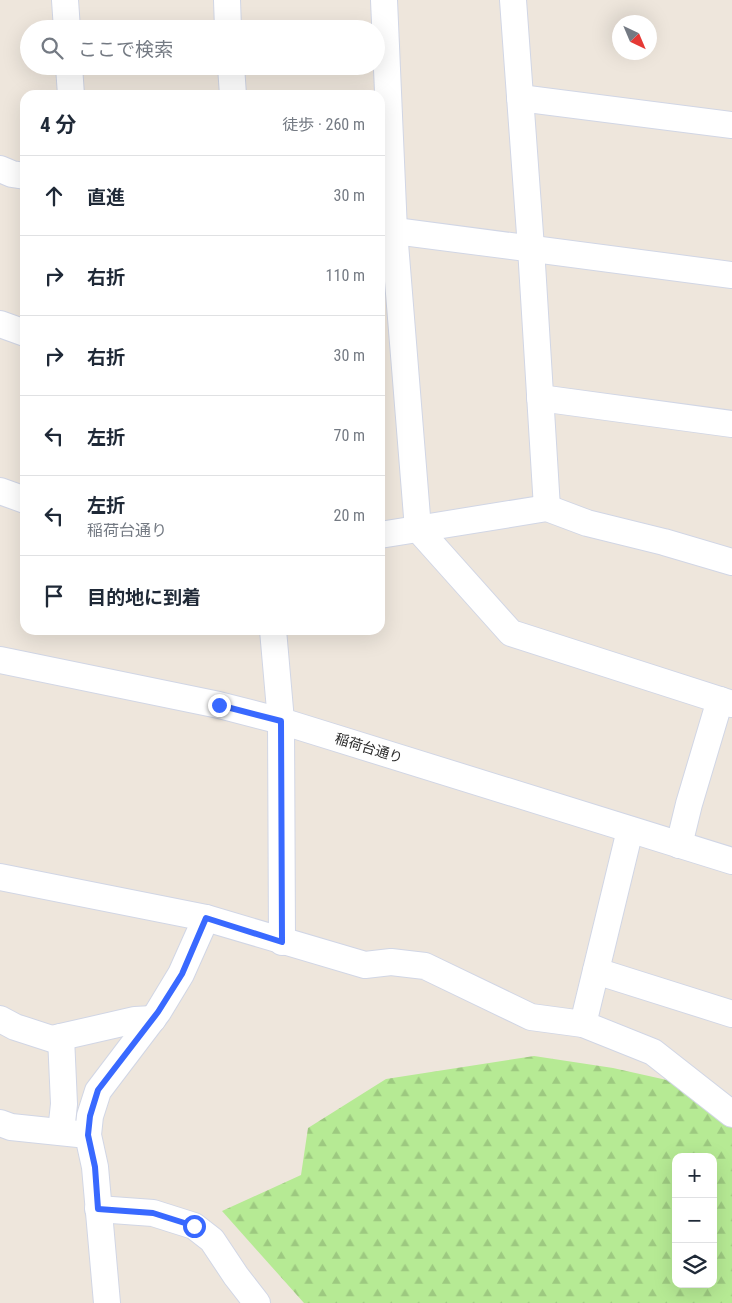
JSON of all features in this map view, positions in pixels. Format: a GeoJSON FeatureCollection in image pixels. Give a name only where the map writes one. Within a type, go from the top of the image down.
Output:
{"type":"FeatureCollection","features":[{"type":"Feature","properties":{"kind":"street"},"geometry":{"type":"LineString","coordinates":[[65,0],[66,20]]}},
{"type":"Feature","properties":{"kind":"street"},"geometry":{"type":"LineString","coordinates":[[227,0],[228,20]]}},
{"type":"Feature","properties":{"kind":"street"},"geometry":{"type":"LineString","coordinates":[[384,0],[384,20]]}},
{"type":"Feature","properties":{"kind":"street"},"geometry":{"type":"LineString","coordinates":[[513,0],[547,508]]}},
{"type":"Feature","properties":{"kind":"street"},"geometry":{"type":"LineString","coordinates":[[70,75],[71,90]]}},
{"type":"Feature","properties":{"kind":"street"},"geometry":{"type":"LineString","coordinates":[[232,75],[233,90]]}},
{"type":"Feature","properties":{"kind":"street"},"geometry":{"type":"LineString","coordinates":[[385,75],[387,230],[418,529],[511,633],[726,702],[689,804],[679,845]]}},
{"type":"Feature","properties":{"kind":"street"},"geometry":{"type":"LineString","coordinates":[[520,98],[732,125]]}},
{"type":"Feature","properties":{"kind":"street"},"geometry":{"type":"LineString","coordinates":[[0,169],[20,175]]}},
{"type":"Feature","properties":{"kind":"street"},"geometry":{"type":"LineString","coordinates":[[387,230],[732,275]]}},
{"type":"Feature","properties":{"kind":"street"},"geometry":{"type":"LineString","coordinates":[[0,324],[20,331]]}},
{"type":"Feature","properties":{"kind":"street"},"geometry":{"type":"LineString","coordinates":[[540,398],[732,424]]}},
{"type":"Feature","properties":{"kind":"street"},"geometry":{"type":"LineString","coordinates":[[0,491],[20,498]]}},
{"type":"Feature","properties":{"kind":"street"},"geometry":{"type":"LineString","coordinates":[[385,534],[547,508],[587,523],[664,542],[732,562]]}},
{"type":"Feature","properties":{"kind":"street"},"geometry":{"type":"LineString","coordinates":[[273,635],[281,721],[282,942]]}},
{"type":"Feature","properties":{"kind":"street","name":"稲荷台通り"},"geometry":{"type":"LineString","coordinates":[[0,660],[219,705],[281,721],[732,861]]}},
{"type":"Feature","properties":{"kind":"street"},"geometry":{"type":"LineString","coordinates":[[583,1024],[630,830]]}},
{"type":"Feature","properties":{"kind":"street"},"geometry":{"type":"LineString","coordinates":[[0,877],[206,918],[365,965],[391,962],[425,966],[531,1017],[583,1024],[653,1052],[732,1114]]}},
{"type":"Feature","properties":{"kind":"street"},"geometry":{"type":"LineString","coordinates":[[107,1303],[95,1167],[88,1135],[90,1116],[98,1090],[153,1019],[182,974],[206,918]]}},
{"type":"Feature","properties":{"kind":"street"},"geometry":{"type":"LineString","coordinates":[[596,971],[732,1014]]}},
{"type":"Feature","properties":{"kind":"street"},"geometry":{"type":"LineString","coordinates":[[0,1019],[15,1027],[52,1039],[135,1020],[153,1019]]}},
{"type":"Feature","properties":{"kind":"street"},"geometry":{"type":"LineString","coordinates":[[61,1037],[64,1104],[61,1132]]}},
{"type":"Feature","properties":{"kind":"street"},"geometry":{"type":"LineString","coordinates":[[0,1123],[11,1127],[88,1135]]}},
{"type":"Feature","properties":{"kind":"street"},"geometry":{"type":"LineString","coordinates":[[98,1209],[153,1213],[194,1226],[212,1240],[257,1303]]}},
{"type":"Feature","properties":{"kind":"green space"},"geometry":{"type":"Polygon","coordinates":[[[534,1056],[613,1068],[698,1087],[732,1117],[732,1303],[304,1303],[222,1211],[301,1175],[308,1128],[386,1079],[534,1056]]]}},
{"type":"Feature","properties":{"kind":"route"},"geometry":{"type":"LineString","coordinates":[[194,1226],[153,1213],[98,1209],[95,1167],[88,1135],[90,1116],[98,1090],[158,1012],[182,974],[206,918],[282,942],[281,721],[219,705]]}}]}
